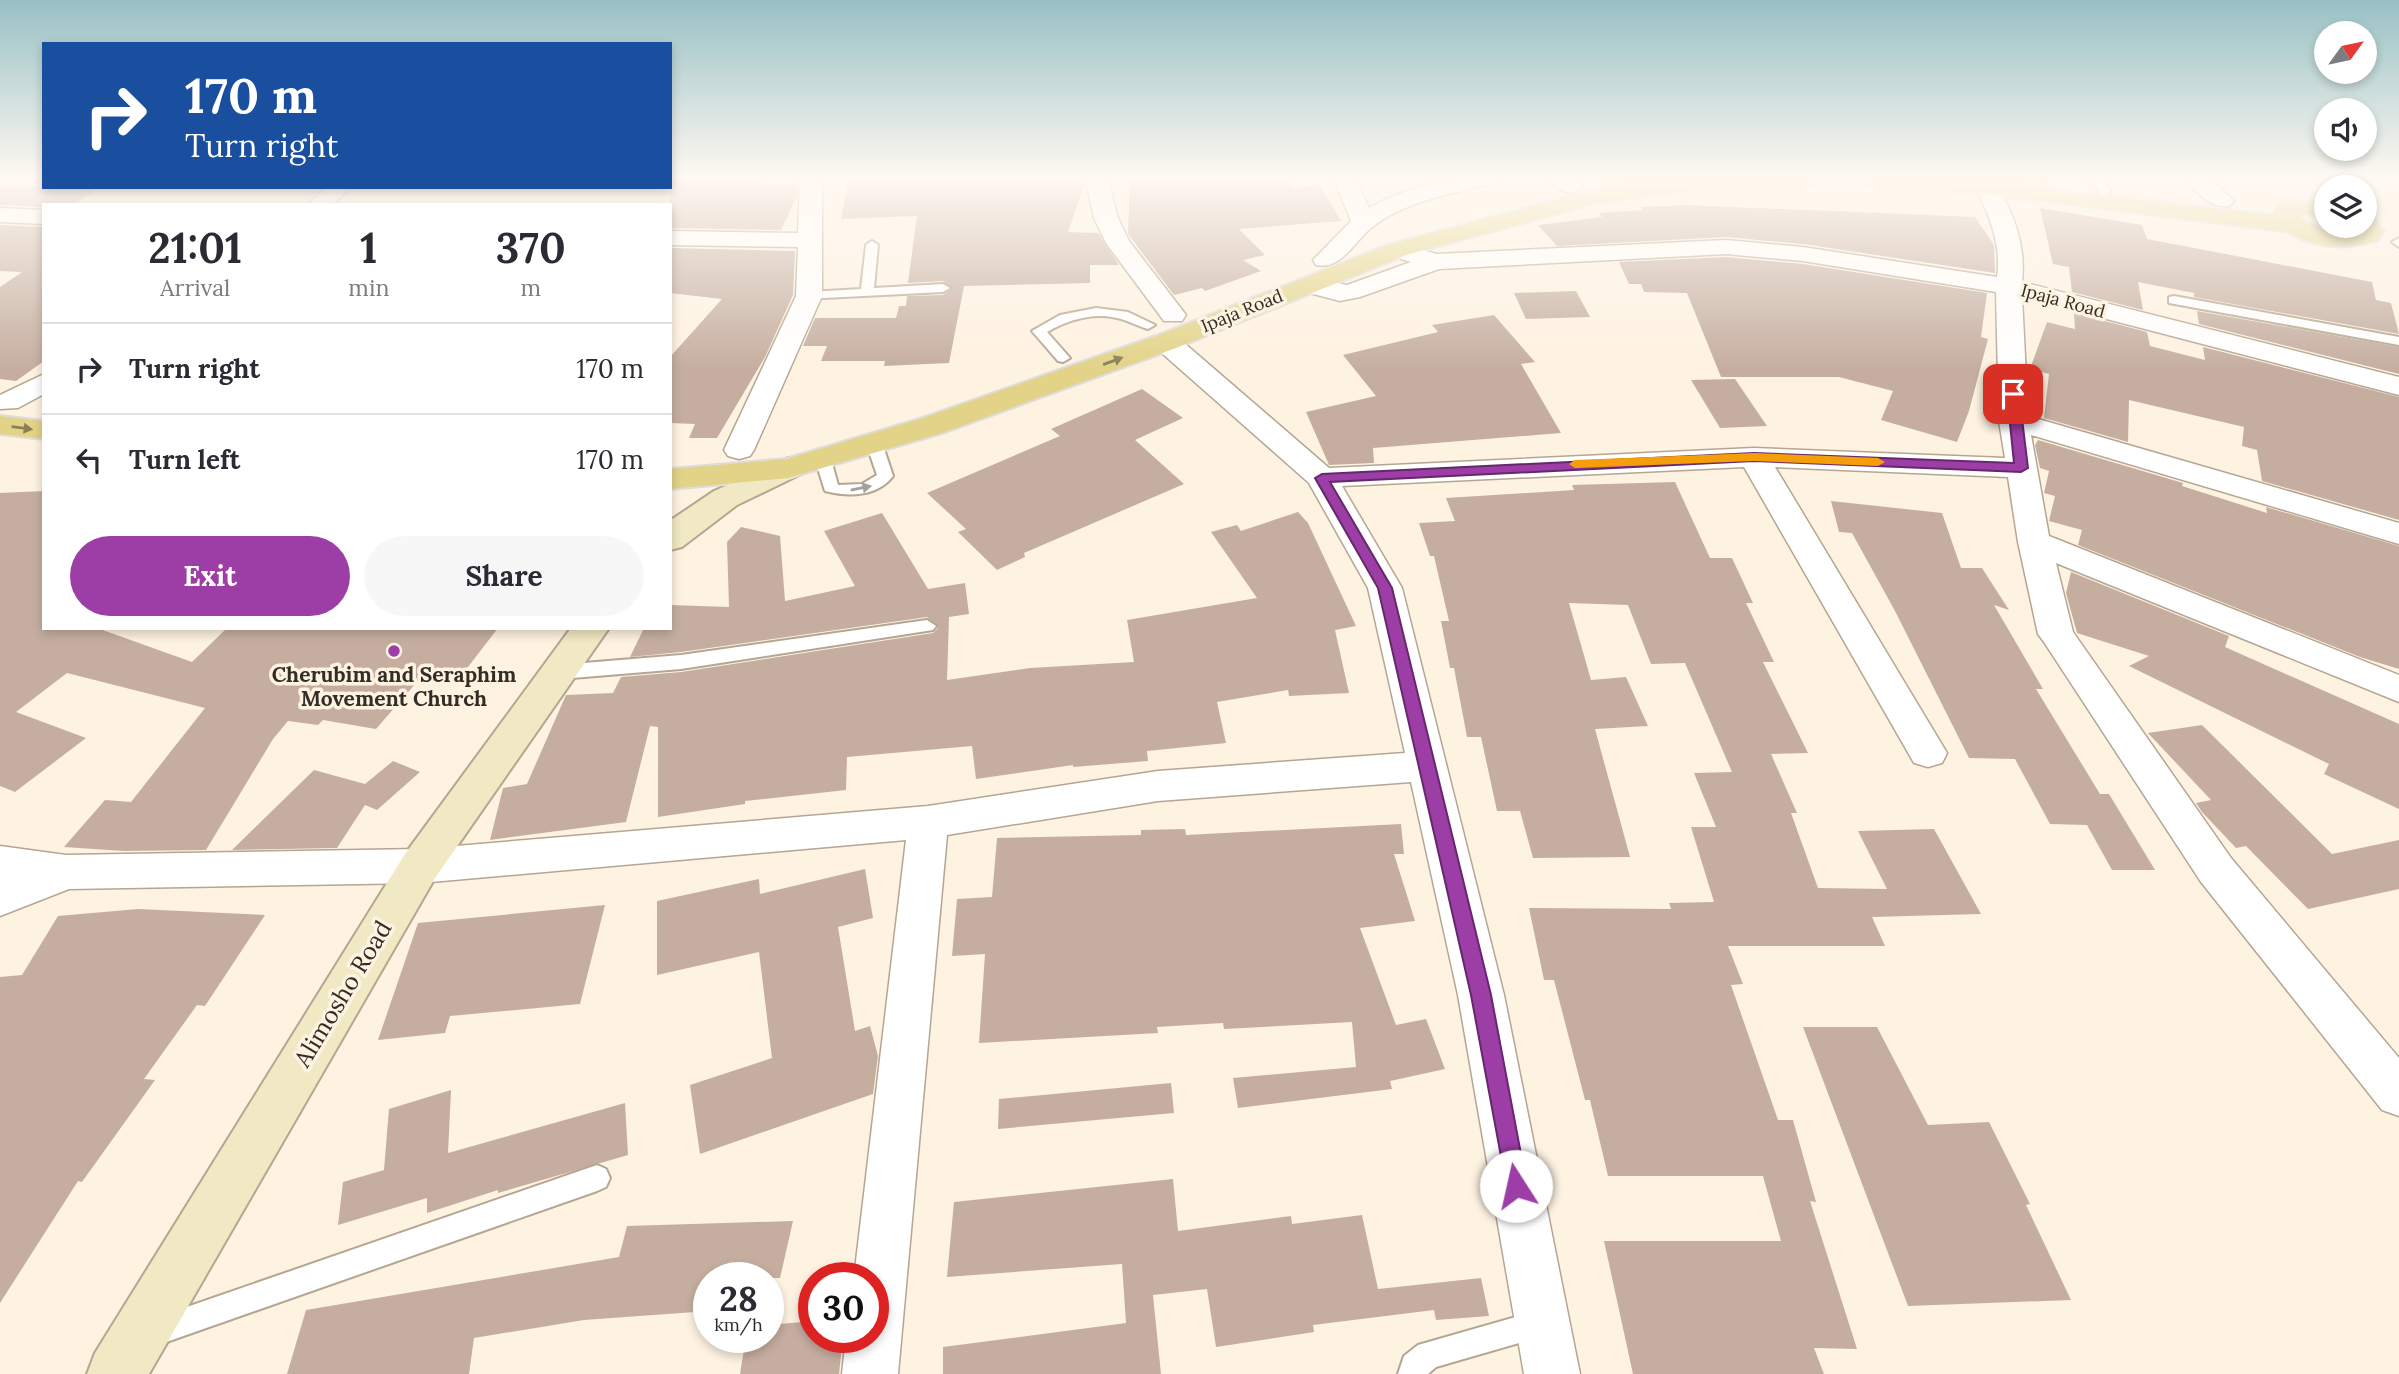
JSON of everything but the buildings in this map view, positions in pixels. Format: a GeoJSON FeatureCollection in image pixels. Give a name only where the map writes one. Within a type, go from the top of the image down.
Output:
{"type":"FeatureCollection","features":[{"type":"Feature","properties":{"kind":"main road","name":"Ipaja Road"},"geometry":{"type":"LineString","coordinates":[[672,479],[788,468],[931,426],[1369,241]]}},
{"type":"Feature","properties":{"kind":"main road","name":"Ipaja Road"},"geometry":{"type":"LineString","coordinates":[[672,457],[739,450],[827,435],[952,401],[1063,358],[1307,285],[1373,241]]}},
{"type":"Feature","properties":{"kind":"main road"},"geometry":{"type":"LineString","coordinates":[[3,410],[42,406]]}},
{"type":"Feature","properties":{"kind":"main road"},"geometry":{"type":"LineString","coordinates":[[3,410],[42,429]]}},
{"type":"Feature","properties":{"kind":"main road"},"geometry":{"type":"LineString","coordinates":[[672,537],[692,517],[730,494],[788,468]]}},
{"type":"Feature","properties":{"kind":"main road","name":"Alimosho Road"},"geometry":{"type":"LineString","coordinates":[[128,1356],[420,866],[590,630]]}},
{"type":"Feature","properties":{"kind":"street"},"geometry":{"type":"LineString","coordinates":[[739,450],[809,296],[809,241]]}},
{"type":"Feature","properties":{"kind":"street"},"geometry":{"type":"LineString","coordinates":[[1117,241],[1162,327],[1322,478],[1385,588],[1481,995],[1552,1374]]}},
{"type":"Feature","properties":{"kind":"street","name":"Ipaja Road"},"geometry":{"type":"LineString","coordinates":[[1392,241],[1436,262],[1726,247],[1911,269],[2009,286],[2399,386]]}},
{"type":"Feature","properties":{"kind":"street"},"geometry":{"type":"LineString","coordinates":[[2008,241],[2012,261],[2009,286],[2014,421],[2034,542],[2056,634],[2216,870],[2399,1094]]}},
{"type":"Feature","properties":{"kind":"street"},"geometry":{"type":"LineString","coordinates":[[1307,285],[1340,293],[1351,292],[1436,262]]}},
{"type":"Feature","properties":{"kind":"street"},"geometry":{"type":"LineString","coordinates":[[3,410],[42,383]]}},
{"type":"Feature","properties":{"kind":"street"},"geometry":{"type":"LineString","coordinates":[[2014,421],[2399,534]]}},
{"type":"Feature","properties":{"kind":"street"},"geometry":{"type":"LineString","coordinates":[[1322,478],[1754,457],[2021,468]]}},
{"type":"Feature","properties":{"kind":"street"},"geometry":{"type":"LineString","coordinates":[[1754,457],[1928,753]]}},
{"type":"Feature","properties":{"kind":"street"},"geometry":{"type":"LineString","coordinates":[[2034,542],[2399,689]]}},
{"type":"Feature","properties":{"kind":"street"},"geometry":{"type":"LineString","coordinates":[[0,863],[66,872],[420,866],[928,822],[1158,786],[1428,766]]}},
{"type":"Feature","properties":{"kind":"street"},"geometry":{"type":"LineString","coordinates":[[870,1374],[928,822]]}},
{"type":"Feature","properties":{"kind":"street"},"geometry":{"type":"LineString","coordinates":[[0,898],[66,872]]}},
{"type":"Feature","properties":{"kind":"lane"},"geometry":{"type":"LineString","coordinates":[[867,293],[872,245]]}},
{"type":"Feature","properties":{"kind":"lane"},"geometry":{"type":"LineString","coordinates":[[809,296],[943,288]]}},
{"type":"Feature","properties":{"kind":"lane"},"geometry":{"type":"LineString","coordinates":[[2174,300],[2399,341]]}},
{"type":"Feature","properties":{"kind":"lane"},"geometry":{"type":"LineString","coordinates":[[822,456],[828,485],[836,490],[862,489],[878,484],[885,476],[874,443]]}},
{"type":"Feature","properties":{"kind":"lane"},"geometry":{"type":"LineString","coordinates":[[560,672],[681,662],[927,626]]}},
{"type":"Feature","properties":{"kind":"lane"},"geometry":{"type":"LineString","coordinates":[[128,1356],[597,1178]]}},
{"type":"Feature","properties":{"kind":"lane"},"geometry":{"type":"LineString","coordinates":[[1413,1374],[1414,1366],[1428,1355],[1541,1323]]}},
{"type":"Feature","properties":{"kind":"slow traffic"},"geometry":{"type":"LineString","coordinates":[[1575,464],[1754,457],[1878,462]]}},
{"type":"Feature","properties":{"kind":"place","name":"Cherubim and Seraphim Movement Church"},"geometry":{"type":"Point","coordinates":[394,651]}},
{"type":"Feature","properties":{"kind":"route"},"geometry":{"type":"LineString","coordinates":[[1516,1186],[1481,995],[1385,588],[1322,478],[1522,466],[1754,457],[2021,468],[2013,394]]}}]}
